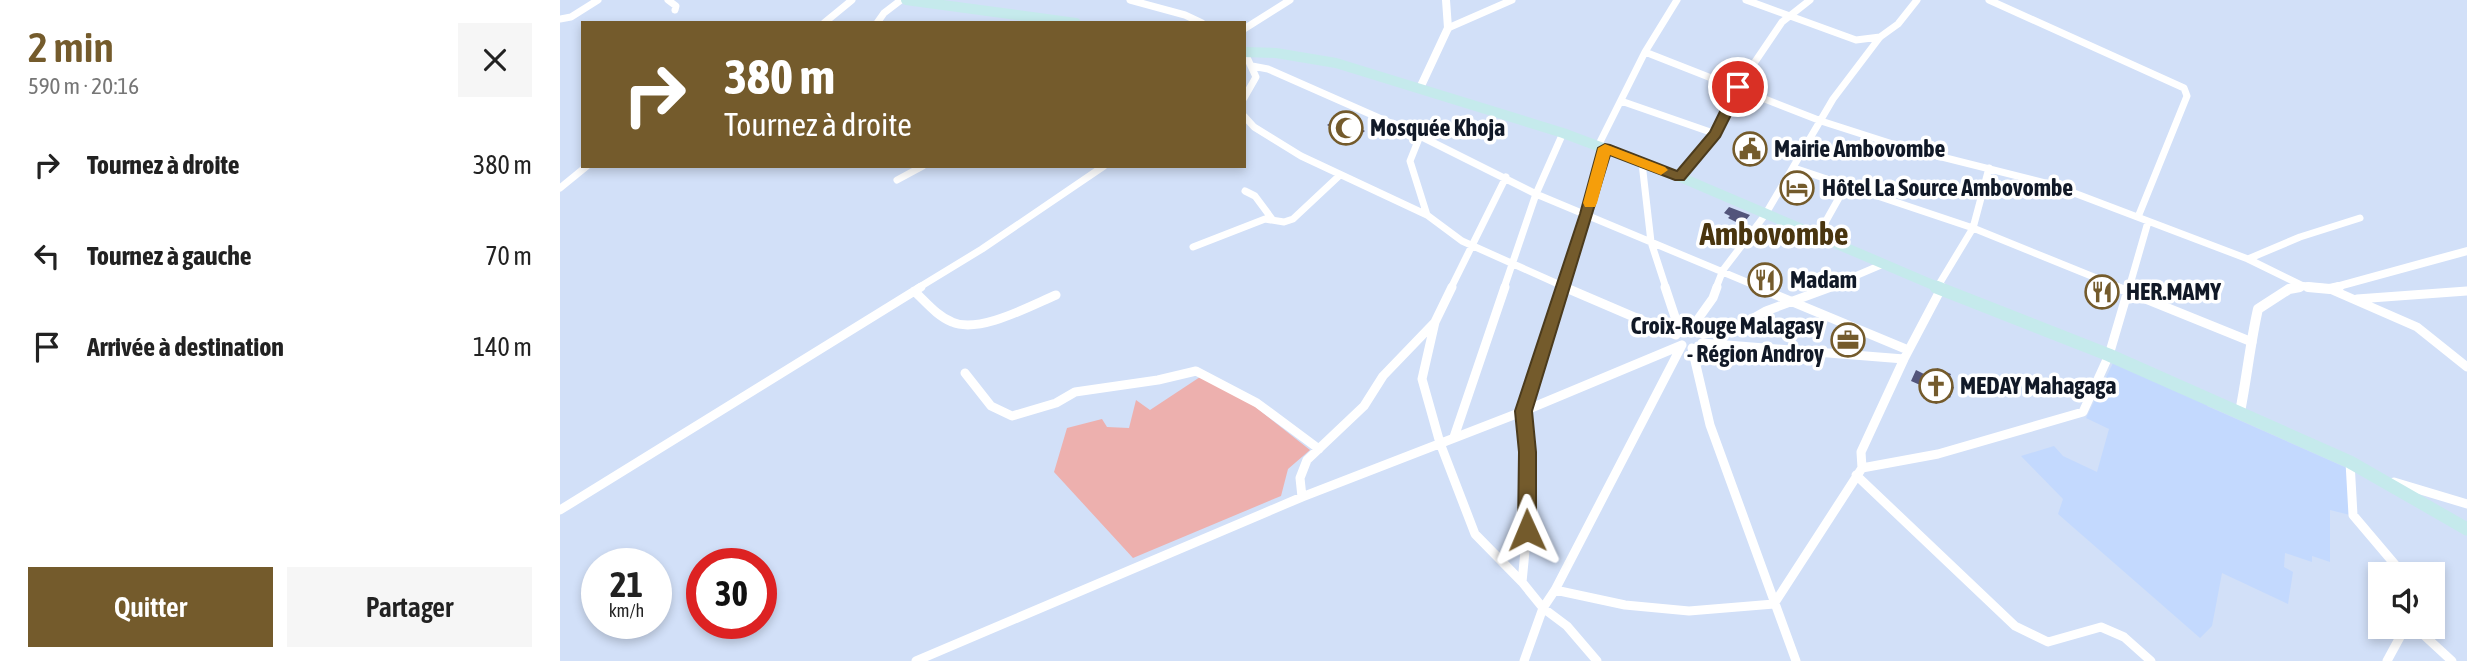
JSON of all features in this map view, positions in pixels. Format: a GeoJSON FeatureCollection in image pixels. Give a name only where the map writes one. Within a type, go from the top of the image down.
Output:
{"type":"FeatureCollection","features":[{"type":"Feature","properties":{"kind":"main road"},"geometry":{"type":"LineString","coordinates":[[904,0],[1061,21]]}},
{"type":"Feature","properties":{"kind":"main road"},"geometry":{"type":"LineString","coordinates":[[1246,52],[1276,53],[1336,64],[1420,88],[1563,133],[1679,177],[1881,265],[2109,355],[2240,412],[2350,462],[2467,529]]}},
{"type":"Feature","properties":{"kind":"street"},"geometry":{"type":"LineString","coordinates":[[560,19],[571,17],[598,0]]}},
{"type":"Feature","properties":{"kind":"street"},"geometry":{"type":"LineString","coordinates":[[668,0],[676,6],[675,10]]}},
{"type":"Feature","properties":{"kind":"street"},"geometry":{"type":"LineString","coordinates":[[826,21],[852,0]]}},
{"type":"Feature","properties":{"kind":"street"},"geometry":{"type":"LineString","coordinates":[[878,21],[884,13],[904,0]]}},
{"type":"Feature","properties":{"kind":"street"},"geometry":{"type":"LineString","coordinates":[[1130,0],[1198,21]]}},
{"type":"Feature","properties":{"kind":"street"},"geometry":{"type":"LineString","coordinates":[[1246,28],[1290,0]]}},
{"type":"Feature","properties":{"kind":"street"},"geometry":{"type":"LineString","coordinates":[[1420,88],[1448,28],[1446,0]]}},
{"type":"Feature","properties":{"kind":"street"},"geometry":{"type":"LineString","coordinates":[[1448,28],[1512,0]]}},
{"type":"Feature","properties":{"kind":"street"},"geometry":{"type":"LineString","coordinates":[[1522,582],[1527,557],[1527,452],[1524,411],[1562,285],[1587,214],[1602,147],[1645,52],[1677,0]]}},
{"type":"Feature","properties":{"kind":"street"},"geometry":{"type":"LineString","coordinates":[[1746,0],[1856,40],[1880,37]]}},
{"type":"Feature","properties":{"kind":"street"},"geometry":{"type":"LineString","coordinates":[[1679,177],[1716,134],[1738,87],[1782,22],[1810,0]]}},
{"type":"Feature","properties":{"kind":"street"},"geometry":{"type":"LineString","coordinates":[[1246,118],[1254,127],[1289,149],[1427,215],[1462,242],[1473,244],[1562,285],[1677,332],[1693,326],[1713,298],[1723,270],[1765,215],[1833,99],[1880,37],[1898,23],[1917,0]]}},
{"type":"Feature","properties":{"kind":"street"},"geometry":{"type":"LineString","coordinates":[[1994,1],[2184,88],[2187,96],[2138,216]]}},
{"type":"Feature","properties":{"kind":"street"},"geometry":{"type":"LineString","coordinates":[[1645,52],[1821,121],[1902,146],[2044,183],[2248,259],[2303,286],[2330,289],[2417,327],[2467,368]]}},
{"type":"Feature","properties":{"kind":"street"},"geometry":{"type":"LineString","coordinates":[[1246,54],[1256,77],[1246,95]]}},
{"type":"Feature","properties":{"kind":"street"},"geometry":{"type":"LineString","coordinates":[[1252,66],[1268,69],[1420,136],[1536,194],[1797,301],[1906,354]]}},
{"type":"Feature","properties":{"kind":"street"},"geometry":{"type":"LineString","coordinates":[[1621,101],[1716,134]]}},
{"type":"Feature","properties":{"kind":"street"},"geometry":{"type":"LineString","coordinates":[[1454,437],[1536,194],[1563,133]]}},
{"type":"Feature","properties":{"kind":"street"},"geometry":{"type":"LineString","coordinates":[[1420,136],[1410,161],[1427,215]]}},
{"type":"Feature","properties":{"kind":"street"},"geometry":{"type":"LineString","coordinates":[[1642,163],[1651,242],[1677,332],[1687,346],[1710,425],[1796,661]]}},
{"type":"Feature","properties":{"kind":"street"},"geometry":{"type":"LineString","coordinates":[[560,188],[585,168]]}},
{"type":"Feature","properties":{"kind":"street"},"geometry":{"type":"LineString","coordinates":[[897,180],[919,168]]}},
{"type":"Feature","properties":{"kind":"street"},"geometry":{"type":"LineString","coordinates":[[560,510],[982,250],[1101,168]]}},
{"type":"Feature","properties":{"kind":"street"},"geometry":{"type":"LineString","coordinates":[[1794,168],[1973,228],[2252,342]]}},
{"type":"Feature","properties":{"kind":"street"},"geometry":{"type":"LineString","coordinates":[[1774,604],[1859,471],[1861,452],[1906,354],[1973,228],[1989,168]]}},
{"type":"Feature","properties":{"kind":"street"},"geometry":{"type":"LineString","coordinates":[[1193,247],[1254,223],[1272,219],[1284,222],[1293,219],[1340,174]]}},
{"type":"Feature","properties":{"kind":"street"},"geometry":{"type":"LineString","coordinates":[[1506,177],[1435,322],[1422,379],[1440,443],[1475,534],[1522,582],[1543,608],[1567,626],[1597,661]]}},
{"type":"Feature","properties":{"kind":"street"},"geometry":{"type":"LineString","coordinates":[[1817,237],[1845,187]]}},
{"type":"Feature","properties":{"kind":"street"},"geometry":{"type":"LineString","coordinates":[[1245,191],[1255,196],[1272,219]]}},
{"type":"Feature","properties":{"kind":"street"},"geometry":{"type":"LineString","coordinates":[[2248,259],[2300,237],[2360,218]]}},
{"type":"Feature","properties":{"kind":"street"},"geometry":{"type":"LineString","coordinates":[[1859,471],[1938,454],[2083,412],[2109,355],[2148,222]]}},
{"type":"Feature","properties":{"kind":"street"},"geometry":{"type":"LineString","coordinates":[[2330,289],[2467,251]]}},
{"type":"Feature","properties":{"kind":"street"},"geometry":{"type":"LineString","coordinates":[[916,661],[1302,497],[1703,338],[1731,331],[1766,311],[1797,301],[1881,265]]}},
{"type":"Feature","properties":{"kind":"street"},"geometry":{"type":"LineString","coordinates":[[2240,412],[2248,373],[2247,356],[2258,309],[2278,295],[2303,286]]}},
{"type":"Feature","properties":{"kind":"street"},"geometry":{"type":"LineString","coordinates":[[914,291],[947,321],[959,325],[980,323],[1056,295]]}},
{"type":"Feature","properties":{"kind":"street"},"geometry":{"type":"LineString","coordinates":[[2354,299],[2467,291]]}},
{"type":"Feature","properties":{"kind":"street"},"geometry":{"type":"LineString","coordinates":[[1302,497],[1300,478],[1307,460],[1364,406],[1383,376],[1435,322]]}},
{"type":"Feature","properties":{"kind":"street"},"geometry":{"type":"LineString","coordinates":[[1693,326],[1703,338],[1906,354]]}},
{"type":"Feature","properties":{"kind":"street"},"geometry":{"type":"LineString","coordinates":[[1524,661],[1543,608],[1687,346]]}},
{"type":"Feature","properties":{"kind":"street"},"geometry":{"type":"LineString","coordinates":[[965,373],[972,385],[994,407],[1005,415],[1012,416],[1056,403],[1075,393],[1196,371],[1257,403],[1319,449]]}},
{"type":"Feature","properties":{"kind":"street"},"geometry":{"type":"LineString","coordinates":[[2350,462],[2353,515],[2393,562]]}},
{"type":"Feature","properties":{"kind":"street"},"geometry":{"type":"LineString","coordinates":[[1859,471],[2015,626],[2048,642],[2101,627],[2124,637],[2151,661]]}},
{"type":"Feature","properties":{"kind":"street"},"geometry":{"type":"LineString","coordinates":[[2378,478],[2467,503]]}},
{"type":"Feature","properties":{"kind":"street"},"geometry":{"type":"LineString","coordinates":[[1555,590],[1625,605],[1689,611],[1774,604]]}},
{"type":"Feature","properties":{"kind":"street"},"geometry":{"type":"LineString","coordinates":[[2387,661],[2399,639]]}},
{"type":"Feature","properties":{"kind":"street"},"geometry":{"type":"LineString","coordinates":[[2428,639],[2452,661]]}},
{"type":"Feature","properties":{"kind":"shaded area"},"geometry":{"type":"Polygon","coordinates":[[[2115,359],[2208,402],[2207,406],[2347,468],[2350,515],[2330,510],[2330,562],[2312,556],[2312,562],[2285,553],[2284,567],[2293,572],[2288,604],[2222,573],[2212,626],[2200,638],[2058,514],[2063,499],[2021,456],[2054,446],[2063,456],[2097,472],[2109,429],[2086,418],[2115,359]]]}},
{"type":"Feature","properties":{"kind":"shaded area"},"geometry":{"type":"Polygon","coordinates":[[[1200,377],[1253,405],[1310,450],[1288,469],[1281,496],[1133,558],[1054,472],[1067,428],[1102,419],[1107,427],[1129,428],[1136,400],[1150,410],[1200,377]]]}},
{"type":"Feature","properties":{"kind":"building","name":"Mosquée Khoja"},"geometry":{"type":"Polygon","coordinates":[[[1339,117],[1365,131],[1353,140],[1327,125],[1339,117]]]}},
{"type":"Feature","properties":{"kind":"building"},"geometry":{"type":"Polygon","coordinates":[[[1729,207],[1750,215],[1742,225],[1724,213],[1729,207]]]}},
{"type":"Feature","properties":{"kind":"building","name":"MEDAY Mahagaga"},"geometry":{"type":"Polygon","coordinates":[[[1937,368],[1951,374],[1946,384],[1954,387],[1950,398],[1941,394],[1937,404],[1923,398],[1927,388],[1911,381],[1916,370],[1932,378],[1937,368]]]}},
{"type":"Feature","properties":{"kind":"slow traffic"},"geometry":{"type":"LineString","coordinates":[[1590,203],[1605,148],[1661,170]]}},
{"type":"Feature","properties":{"kind":"place","name":"Mosquée Khoja"},"geometry":{"type":"Point","coordinates":[1346,128]}},
{"type":"Feature","properties":{"kind":"place","name":"Mairie Ambovombe"},"geometry":{"type":"Point","coordinates":[1750,149]}},
{"type":"Feature","properties":{"kind":"place","name":"Hôtel La Source Ambovombe"},"geometry":{"type":"Point","coordinates":[1797,188]}},
{"type":"Feature","properties":{"kind":"place","name":"Madam"},"geometry":{"type":"Point","coordinates":[1765,280]}},
{"type":"Feature","properties":{"kind":"place","name":"HER.MAMY"},"geometry":{"type":"Point","coordinates":[2102,292]}},
{"type":"Feature","properties":{"kind":"place","name":"Croix-Rouge Malagasy - Région Androy"},"geometry":{"type":"Point","coordinates":[1848,340]}},
{"type":"Feature","properties":{"kind":"place","name":"MEDAY Mahagaga"},"geometry":{"type":"Point","coordinates":[1936,386]}},
{"type":"Feature","properties":{"kind":"district","name":"Ambovombe"},"geometry":{"type":"Point","coordinates":[1774,234]}},
{"type":"Feature","properties":{"kind":"route"},"geometry":{"type":"LineString","coordinates":[[1527,530],[1524,411],[1562,285],[1587,214],[1605,148],[1679,177],[1716,134],[1738,87]]}}]}
